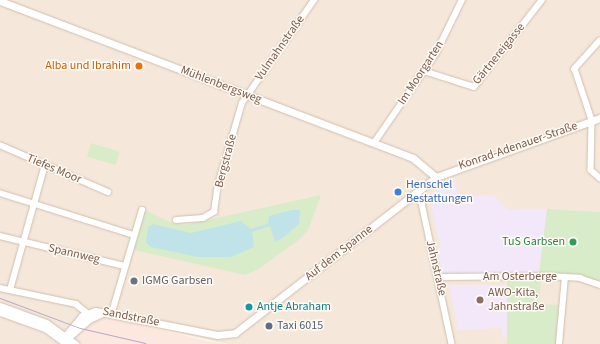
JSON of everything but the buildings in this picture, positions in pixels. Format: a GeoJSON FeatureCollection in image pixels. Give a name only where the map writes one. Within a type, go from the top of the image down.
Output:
{"type":"FeatureCollection","features":[{"type":"Feature","properties":{"kind":"street","name":"Vulmahnstraße"},"geometry":{"type":"LineString","coordinates":[[247,95],[314,0]]}},
{"type":"Feature","properties":{"kind":"street","name":"Im Moorgarten"},"geometry":{"type":"LineString","coordinates":[[374,143],[424,71],[462,0]]}},
{"type":"Feature","properties":{"kind":"street","name":"Gärtnereigasse"},"geometry":{"type":"LineString","coordinates":[[424,71],[474,87],[542,0]]}},
{"type":"Feature","properties":{"kind":"street","name":"Mühlenbergsweg"},"geometry":{"type":"LineString","coordinates":[[0,1],[374,143],[421,162],[436,177]]}},
{"type":"Feature","properties":{"kind":"street"},"geometry":{"type":"LineString","coordinates":[[600,41],[575,69],[592,120],[591,170],[600,178]]}},
{"type":"Feature","properties":{"kind":"street","name":"Bergstraße"},"geometry":{"type":"LineString","coordinates":[[176,220],[203,218],[216,209],[218,185],[247,95]]}},
{"type":"Feature","properties":{"kind":"street","name":"Konrad-Adenauer-Straße"},"geometry":{"type":"LineString","coordinates":[[436,177],[600,118]]}},
{"type":"Feature","properties":{"kind":"street","name":"Tiefes Moor"},"geometry":{"type":"LineString","coordinates":[[0,145],[108,192]]}},
{"type":"Feature","properties":{"kind":"street"},"geometry":{"type":"LineString","coordinates":[[10,290],[45,165]]}},
{"type":"Feature","properties":{"kind":"street","name":"Auf dem Spanne"},"geometry":{"type":"LineString","coordinates":[[241,330],[436,177]]}},
{"type":"Feature","properties":{"kind":"street","name":"Jahnstraße"},"geometry":{"type":"LineString","coordinates":[[416,193],[422,203],[452,344]]}},
{"type":"Feature","properties":{"kind":"street"},"geometry":{"type":"LineString","coordinates":[[0,194],[134,235]]}},
{"type":"Feature","properties":{"kind":"street"},"geometry":{"type":"LineString","coordinates":[[67,340],[89,319],[109,312],[142,210]]}},
{"type":"Feature","properties":{"kind":"street","name":"Spannweg"},"geometry":{"type":"LineString","coordinates":[[0,236],[125,266]]}},
{"type":"Feature","properties":{"kind":"street","name":"Am Osterberge"},"geometry":{"type":"LineString","coordinates":[[438,277],[565,277],[600,285]]}},
{"type":"Feature","properties":{"kind":"street"},"geometry":{"type":"LineString","coordinates":[[559,344],[565,277]]}},
{"type":"Feature","properties":{"kind":"street","name":"Sandstraße"},"geometry":{"type":"LineString","coordinates":[[0,288],[76,304],[87,313],[109,312],[222,335],[241,330]]}},
{"type":"Feature","properties":{"kind":"street"},"geometry":{"type":"LineString","coordinates":[[0,306],[67,340]]}},
{"type":"Feature","properties":{"kind":"street"},"geometry":{"type":"LineString","coordinates":[[0,312],[34,323],[67,340]]}},
{"type":"Feature","properties":{"kind":"street"},"geometry":{"type":"LineString","coordinates":[[67,340],[87,313]]}},
{"type":"Feature","properties":{"kind":"shaded area"},"geometry":{"type":"Polygon","coordinates":[[[0,0],[600,0],[600,344],[227,344],[110,317],[80,335],[83,344],[0,344],[0,0]]]}},
{"type":"Feature","properties":{"kind":"shaded area"},"geometry":{"type":"Polygon","coordinates":[[[455,181],[458,196],[493,195],[508,210],[547,209],[539,273],[442,273],[437,251],[440,246],[429,195],[455,181]]]}},
{"type":"Feature","properties":{"kind":"shaded area","name":"AWO-Kita, Jahnstraße"},"geometry":{"type":"Polygon","coordinates":[[[449,285],[507,285],[508,337],[503,338],[501,328],[458,330],[449,285]]]}},
{"type":"Feature","properties":{"kind":"shaded area"},"geometry":{"type":"Polygon","coordinates":[[[110,317],[207,341],[227,344],[83,344],[80,335],[110,317]]]}},
{"type":"Feature","properties":{"kind":"green space"},"geometry":{"type":"Polygon","coordinates":[[[91,143],[120,152],[116,165],[87,156],[91,143]]]}},
{"type":"Feature","properties":{"kind":"green space"},"geometry":{"type":"Polygon","coordinates":[[[321,195],[308,230],[300,239],[257,270],[245,275],[134,250],[145,210],[172,223],[185,225],[321,195]]]}},
{"type":"Feature","properties":{"kind":"green space","name":"TuS Garbsen"},"geometry":{"type":"Polygon","coordinates":[[[547,209],[600,212],[600,282],[539,273],[547,209]]]}},
{"type":"Feature","properties":{"kind":"green space"},"geometry":{"type":"Polygon","coordinates":[[[507,280],[541,280],[539,304],[561,305],[557,344],[507,344],[507,280]]]}},
{"type":"Feature","properties":{"kind":"water"},"geometry":{"type":"Polygon","coordinates":[[[292,210],[300,210],[299,224],[284,237],[275,242],[270,226],[252,232],[254,247],[231,257],[198,257],[151,247],[146,242],[148,227],[153,224],[191,233],[241,221],[251,229],[268,224],[269,216],[292,210]]]}},
{"type":"Feature","properties":{"kind":"tram line"},"geometry":{"type":"LineString","coordinates":[[0,298],[80,328],[145,343]]}},
{"type":"Feature","properties":{"kind":"place","name":"Alba und Ibrahim"},"geometry":{"type":"Point","coordinates":[139,66]}},
{"type":"Feature","properties":{"kind":"place","name":"Henschel Bestattungen"},"geometry":{"type":"Point","coordinates":[398,192]}},
{"type":"Feature","properties":{"kind":"place","name":"TuS Garbsen"},"geometry":{"type":"Point","coordinates":[573,242]}},
{"type":"Feature","properties":{"kind":"place","name":"IGMG Garbsen"},"geometry":{"type":"Point","coordinates":[134,281]}},
{"type":"Feature","properties":{"kind":"place","name":"AWO-Kita, Jahnstraße"},"geometry":{"type":"Point","coordinates":[480,300]}},
{"type":"Feature","properties":{"kind":"place","name":"Antje Abraham"},"geometry":{"type":"Point","coordinates":[249,307]}},
{"type":"Feature","properties":{"kind":"place","name":"Taxi 6015"},"geometry":{"type":"Point","coordinates":[269,326]}}]}
